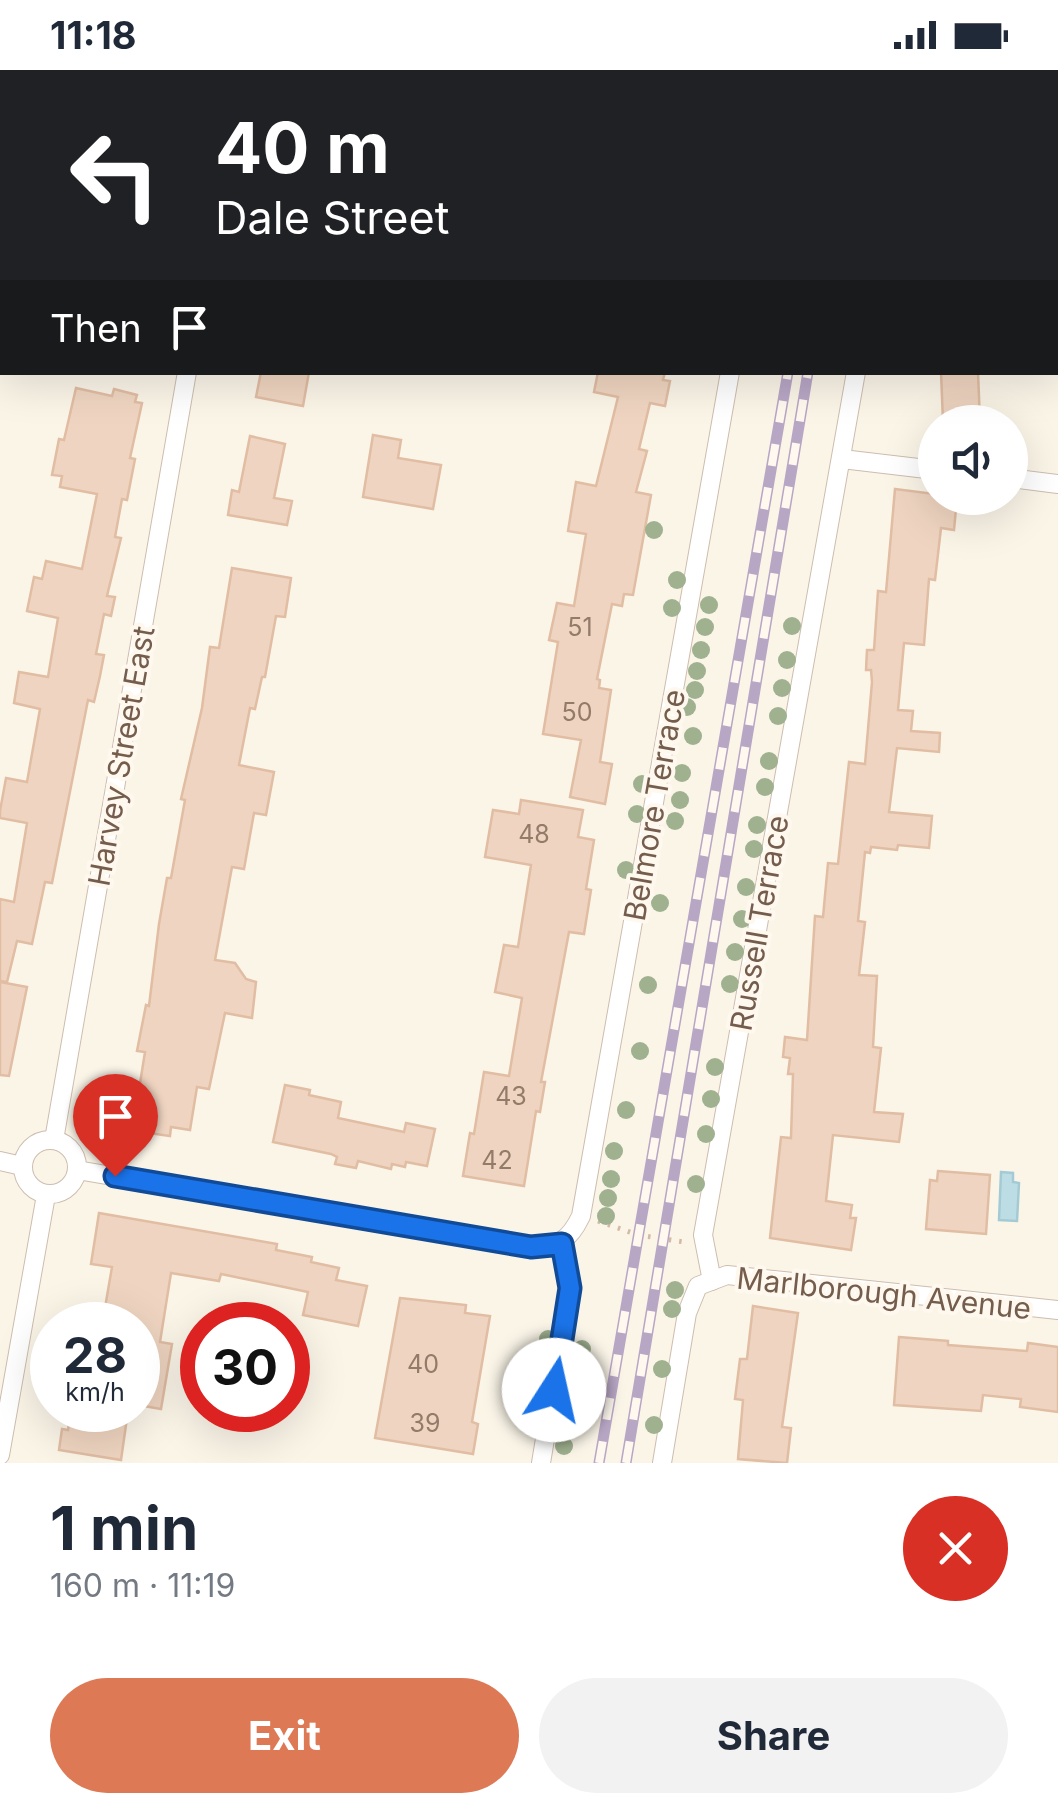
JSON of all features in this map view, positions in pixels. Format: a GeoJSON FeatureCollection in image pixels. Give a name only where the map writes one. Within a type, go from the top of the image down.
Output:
{"type":"FeatureCollection","features":[{"type":"Feature","properties":{"kind":"street","name":"Harvey Street East"},"geometry":{"type":"LineString","coordinates":[[54,1140],[186,375]]}},
{"type":"Feature","properties":{"kind":"street","name":"Belmore Terrace"},"geometry":{"type":"LineString","coordinates":[[567,1240],[581,1216],[729,375]]}},
{"type":"Feature","properties":{"kind":"street","name":"Russell Terrace"},"geometry":{"type":"LineString","coordinates":[[712,1281],[703,1235],[856,375]]}},
{"type":"Feature","properties":{"kind":"street"},"geometry":{"type":"LineString","coordinates":[[842,459],[918,468]]}},
{"type":"Feature","properties":{"kind":"street"},"geometry":{"type":"LineString","coordinates":[[1028,480],[1058,484]]}},
{"type":"Feature","properties":{"kind":"street"},"geometry":{"type":"LineString","coordinates":[[54,1140],[73,1152],[77,1170],[69,1187],[46,1195],[33,1190],[22,1166],[26,1153],[35,1144],[54,1140]]}},
{"type":"Feature","properties":{"kind":"street"},"geometry":{"type":"LineString","coordinates":[[0,1162],[22,1166]]}},
{"type":"Feature","properties":{"kind":"street"},"geometry":{"type":"LineString","coordinates":[[77,1170],[531,1247],[567,1240],[570,1288],[542,1463]]}},
{"type":"Feature","properties":{"kind":"street"},"geometry":{"type":"LineString","coordinates":[[0,1455],[46,1195]]}},
{"type":"Feature","properties":{"kind":"street","name":"Marlborough Avenue"},"geometry":{"type":"LineString","coordinates":[[712,1281],[734,1275],[1058,1310]]}},
{"type":"Feature","properties":{"kind":"street"},"geometry":{"type":"LineString","coordinates":[[662,1463],[687,1313],[698,1286],[712,1281]]}},
{"type":"Feature","properties":{"kind":"path"},"geometry":{"type":"LineString","coordinates":[[581,1216],[638,1234],[698,1244]]}},
{"type":"Feature","properties":{"kind":"water"},"geometry":{"type":"Polygon","coordinates":[[[1001,1172],[1013,1173],[1013,1182],[1019,1183],[1017,1221],[999,1220],[1001,1172]]]}},
{"type":"Feature","properties":{"kind":"building"},"geometry":{"type":"Polygon","coordinates":[[[260,375],[308,375],[303,406],[256,397],[260,375]]]}},
{"type":"Feature","properties":{"kind":"building"},"geometry":{"type":"Polygon","coordinates":[[[597,375],[664,375],[663,380],[670,381],[665,406],[650,403],[639,449],[647,451],[636,492],[651,495],[633,595],[624,594],[622,606],[612,604],[597,679],[599,688],[611,690],[600,762],[612,764],[605,804],[570,797],[581,740],[543,734],[558,642],[549,640],[557,603],[574,606],[586,534],[568,531],[576,482],[596,486],[618,397],[594,392],[597,375]]]}},
{"type":"Feature","properties":{"kind":"building"},"geometry":{"type":"Polygon","coordinates":[[[941,375],[978,375],[979,405],[942,405],[941,375]]]}},
{"type":"Feature","properties":{"kind":"building"},"geometry":{"type":"Polygon","coordinates":[[[76,388],[112,396],[114,389],[137,395],[135,402],[142,403],[130,458],[135,459],[127,500],[122,499],[115,537],[121,538],[107,596],[115,597],[111,616],[104,614],[96,654],[104,655],[100,676],[94,702],[88,700],[52,883],[45,882],[32,944],[17,941],[7,982],[0,981],[0,899],[14,902],[27,823],[0,818],[0,811],[6,778],[27,782],[40,709],[14,703],[19,672],[48,677],[58,618],[27,611],[34,577],[42,579],[46,561],[82,569],[97,494],[60,487],[62,476],[52,475],[76,388]]]}},
{"type":"Feature","properties":{"kind":"building"},"geometry":{"type":"Polygon","coordinates":[[[373,435],[401,440],[398,458],[441,465],[433,509],[363,497],[373,435]]]}},
{"type":"Feature","properties":{"kind":"building"},"geometry":{"type":"Polygon","coordinates":[[[250,436],[285,444],[274,498],[292,501],[287,525],[228,515],[232,490],[239,492],[250,436]]]}},
{"type":"Feature","properties":{"kind":"building"},"geometry":{"type":"Polygon","coordinates":[[[895,489],[918,492],[918,515],[955,515],[954,530],[941,528],[935,580],[929,579],[924,645],[904,643],[898,710],[913,711],[911,731],[940,733],[939,752],[897,748],[889,812],[932,816],[929,848],[898,845],[897,850],[871,847],[870,853],[865,852],[858,921],[865,922],[859,975],[877,976],[873,1047],[881,1048],[874,1112],[903,1114],[899,1142],[833,1135],[826,1201],[852,1205],[850,1218],[856,1218],[851,1250],[770,1238],[781,1137],[791,1138],[793,1074],[788,1074],[790,1058],[783,1057],[785,1037],[807,1040],[815,916],[823,917],[828,863],[838,864],[849,762],[865,764],[872,682],[871,670],[866,670],[867,650],[874,650],[878,591],[886,592],[895,489]]]}},
{"type":"Feature","properties":{"kind":"building"},"geometry":{"type":"Polygon","coordinates":[[[232,568],[291,578],[285,617],[276,616],[265,677],[255,709],[250,708],[239,765],[274,772],[266,815],[254,813],[244,869],[232,867],[215,960],[235,963],[246,979],[256,982],[252,1018],[225,1013],[209,1089],[197,1087],[190,1130],[171,1127],[170,1136],[149,1133],[151,1124],[134,1121],[145,1052],[137,1051],[146,1005],[149,1006],[159,924],[167,878],[171,878],[185,800],[181,799],[202,708],[210,647],[219,648],[232,568]]]}},
{"type":"Feature","properties":{"kind":"building"},"geometry":{"type":"Polygon","coordinates":[[[521,800],[583,810],[578,837],[594,840],[584,934],[569,932],[524,1186],[463,1176],[484,1072],[509,1076],[522,998],[495,992],[504,945],[518,947],[531,865],[485,857],[493,810],[519,814],[521,800]]]}},
{"type":"Feature","properties":{"kind":"building"},"geometry":{"type":"Polygon","coordinates":[[[0,982],[27,987],[9,1076],[0,1075],[0,982]]]}},
{"type":"Feature","properties":{"kind":"building"},"geometry":{"type":"Polygon","coordinates":[[[285,1085],[341,1102],[338,1118],[404,1132],[406,1123],[435,1129],[427,1166],[406,1162],[405,1167],[392,1164],[391,1169],[358,1161],[356,1168],[335,1164],[337,1157],[331,1154],[273,1142],[285,1085]]]}},
{"type":"Feature","properties":{"kind":"building"},"geometry":{"type":"Polygon","coordinates":[[[938,1171],[990,1175],[986,1234],[926,1229],[930,1180],[937,1181],[938,1171]]]}},
{"type":"Feature","properties":{"kind":"building"},"geometry":{"type":"Polygon","coordinates":[[[99,1213],[277,1244],[276,1250],[312,1257],[311,1262],[339,1268],[336,1280],[367,1286],[358,1326],[310,1316],[308,1292],[221,1274],[219,1281],[171,1273],[160,1342],[160,1302],[106,1302],[112,1267],[91,1264],[99,1213]]]}},
{"type":"Feature","properties":{"kind":"building"},"geometry":{"type":"Polygon","coordinates":[[[400,1298],[466,1305],[465,1313],[490,1316],[472,1422],[478,1424],[473,1454],[375,1438],[400,1298]]]}},
{"type":"Feature","properties":{"kind":"building"},"geometry":{"type":"Polygon","coordinates":[[[753,1306],[798,1313],[782,1427],[791,1428],[787,1463],[738,1459],[743,1400],[735,1399],[740,1359],[747,1359],[753,1306]]]}},
{"type":"Feature","properties":{"kind":"building"},"geometry":{"type":"Polygon","coordinates":[[[899,1337],[1027,1351],[1028,1343],[1058,1347],[1058,1412],[1020,1407],[1021,1399],[983,1395],[981,1411],[894,1405],[899,1337]]]}},
{"type":"Feature","properties":{"kind":"building"},"geometry":{"type":"Polygon","coordinates":[[[160,1342],[172,1344],[160,1409],[160,1342]]]}},
{"type":"Feature","properties":{"kind":"building"},"geometry":{"type":"Polygon","coordinates":[[[62,1432],[125,1432],[121,1460],[59,1450],[62,1432]]]}},
{"type":"Feature","properties":{"kind":"railway"},"geometry":{"type":"LineString","coordinates":[[599,1463],[787,375]]}},
{"type":"Feature","properties":{"kind":"railway"},"geometry":{"type":"LineString","coordinates":[[626,1463],[807,375]]}},
{"type":"Feature","properties":{"kind":"route"},"geometry":{"type":"LineString","coordinates":[[115,1176],[531,1247],[562,1244],[570,1288],[554,1390]]}}]}
